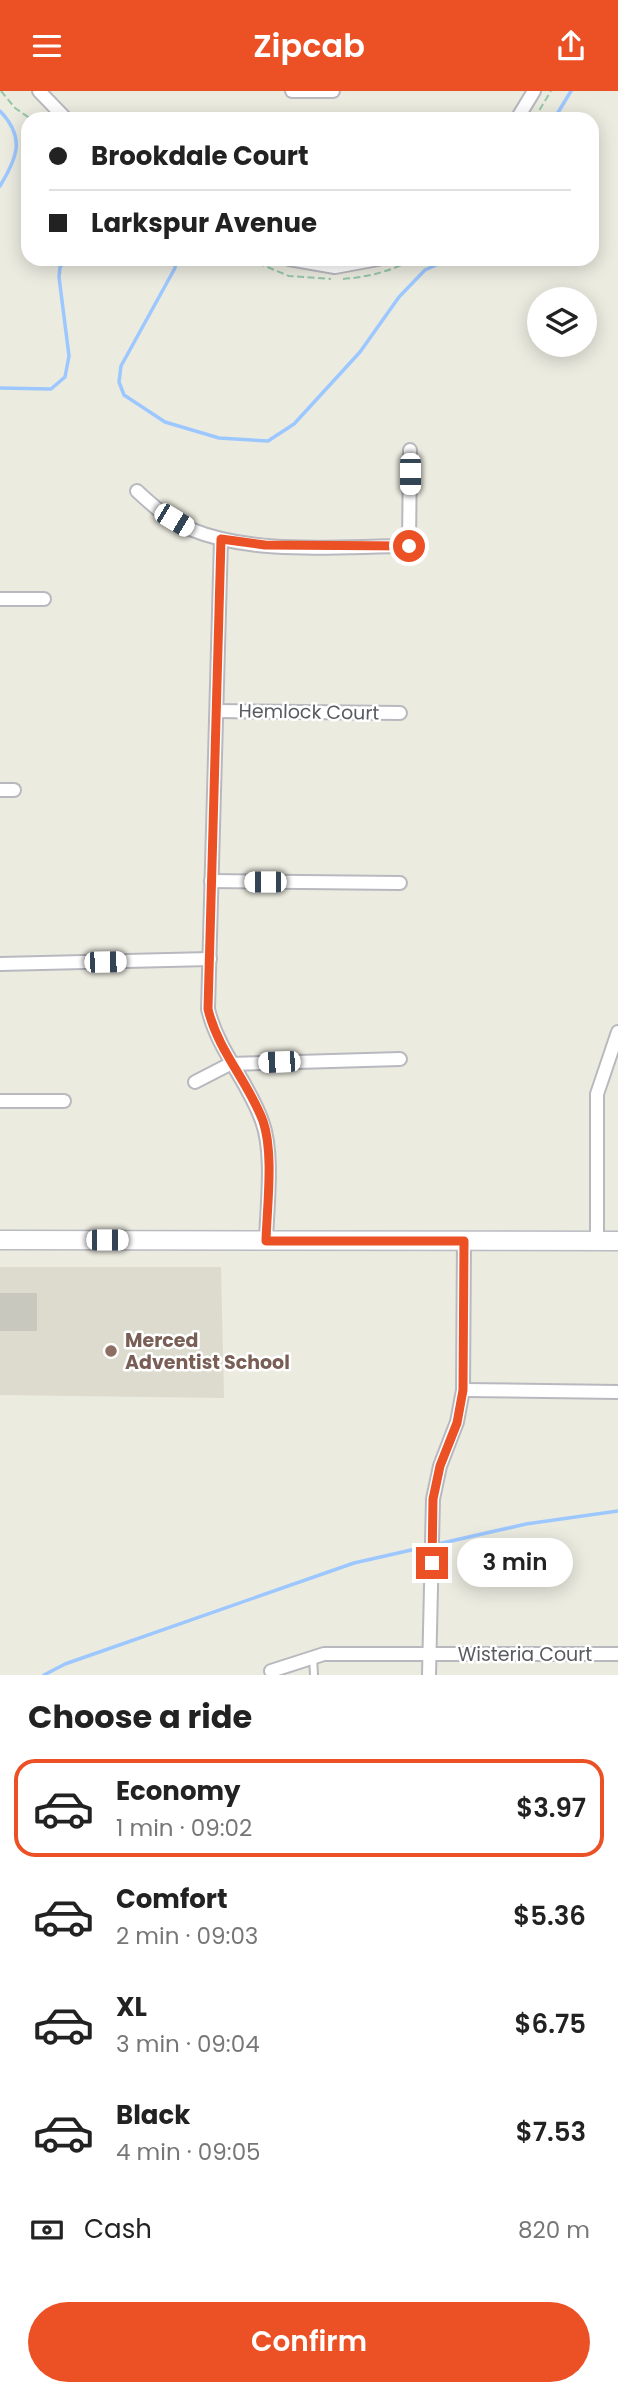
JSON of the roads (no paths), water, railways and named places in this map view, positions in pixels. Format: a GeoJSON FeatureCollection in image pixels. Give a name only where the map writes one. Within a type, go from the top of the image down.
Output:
{"type":"FeatureCollection","features":[{"type":"Feature","properties":{"kind":"main road"},"geometry":{"type":"LineString","coordinates":[[0,1240],[618,1241]]}},
{"type":"Feature","properties":{"kind":"street"},"geometry":{"type":"LineString","coordinates":[[38,91],[59,112]]}},
{"type":"Feature","properties":{"kind":"street"},"geometry":{"type":"LineString","coordinates":[[292,91],[333,91]]}},
{"type":"Feature","properties":{"kind":"street"},"geometry":{"type":"LineString","coordinates":[[521,112],[534,91]]}},
{"type":"Feature","properties":{"kind":"street"},"geometry":{"type":"LineString","coordinates":[[138,491],[161,512],[188,529],[221,539],[265,545],[409,546],[410,450]]}},
{"type":"Feature","properties":{"kind":"street"},"geometry":{"type":"LineString","coordinates":[[221,539],[208,1009],[213,1032],[254,1100],[264,1124],[268,1165],[266,1241]]}},
{"type":"Feature","properties":{"kind":"street"},"geometry":{"type":"LineString","coordinates":[[0,599],[44,599]]}},
{"type":"Feature","properties":{"kind":"street","name":"Hemlock Court"},"geometry":{"type":"LineString","coordinates":[[217,711],[400,713]]}},
{"type":"Feature","properties":{"kind":"street"},"geometry":{"type":"LineString","coordinates":[[0,790],[14,790]]}},
{"type":"Feature","properties":{"kind":"street"},"geometry":{"type":"LineString","coordinates":[[211,881],[400,883]]}},
{"type":"Feature","properties":{"kind":"street"},"geometry":{"type":"LineString","coordinates":[[0,964],[210,959]]}},
{"type":"Feature","properties":{"kind":"street"},"geometry":{"type":"LineString","coordinates":[[597,1241],[597,1094],[618,1032]]}},
{"type":"Feature","properties":{"kind":"street"},"geometry":{"type":"LineString","coordinates":[[195,1082],[230,1064],[400,1059]]}},
{"type":"Feature","properties":{"kind":"street"},"geometry":{"type":"LineString","coordinates":[[0,1101],[64,1101]]}},
{"type":"Feature","properties":{"kind":"street"},"geometry":{"type":"LineString","coordinates":[[429,1675],[432,1654],[433,1499],[440,1466],[457,1423],[463,1390],[464,1241]]}},
{"type":"Feature","properties":{"kind":"street"},"geometry":{"type":"LineString","coordinates":[[463,1390],[618,1392]]}},
{"type":"Feature","properties":{"kind":"street","name":"Wisteria Court"},"geometry":{"type":"LineString","coordinates":[[271,1671],[324,1654],[618,1654]]}},
{"type":"Feature","properties":{"kind":"lane"},"geometry":{"type":"LineString","coordinates":[[313,1657],[317,1674]]}},
{"type":"Feature","properties":{"kind":"waterway"},"geometry":{"type":"LineString","coordinates":[[558,112],[571,91]]}},
{"type":"Feature","properties":{"kind":"waterway"},"geometry":{"type":"LineString","coordinates":[[0,111],[16,139],[11,166],[0,186]]}},
{"type":"Feature","properties":{"kind":"waterway"},"geometry":{"type":"LineString","coordinates":[[0,388],[51,389],[65,377],[69,356],[59,277],[61,266]]}},
{"type":"Feature","properties":{"kind":"waterway"},"geometry":{"type":"LineString","coordinates":[[175,266],[121,366],[119,382],[124,395],[165,422],[219,438],[268,441],[294,424],[360,352],[399,297],[425,270],[434,266]]}},
{"type":"Feature","properties":{"kind":"waterway"},"geometry":{"type":"LineString","coordinates":[[44,1675],[65,1664],[354,1563],[526,1524],[618,1511]]}},
{"type":"Feature","properties":{"kind":"place","name":"Merced Adventist School"},"geometry":{"type":"Point","coordinates":[111,1351]}}]}
